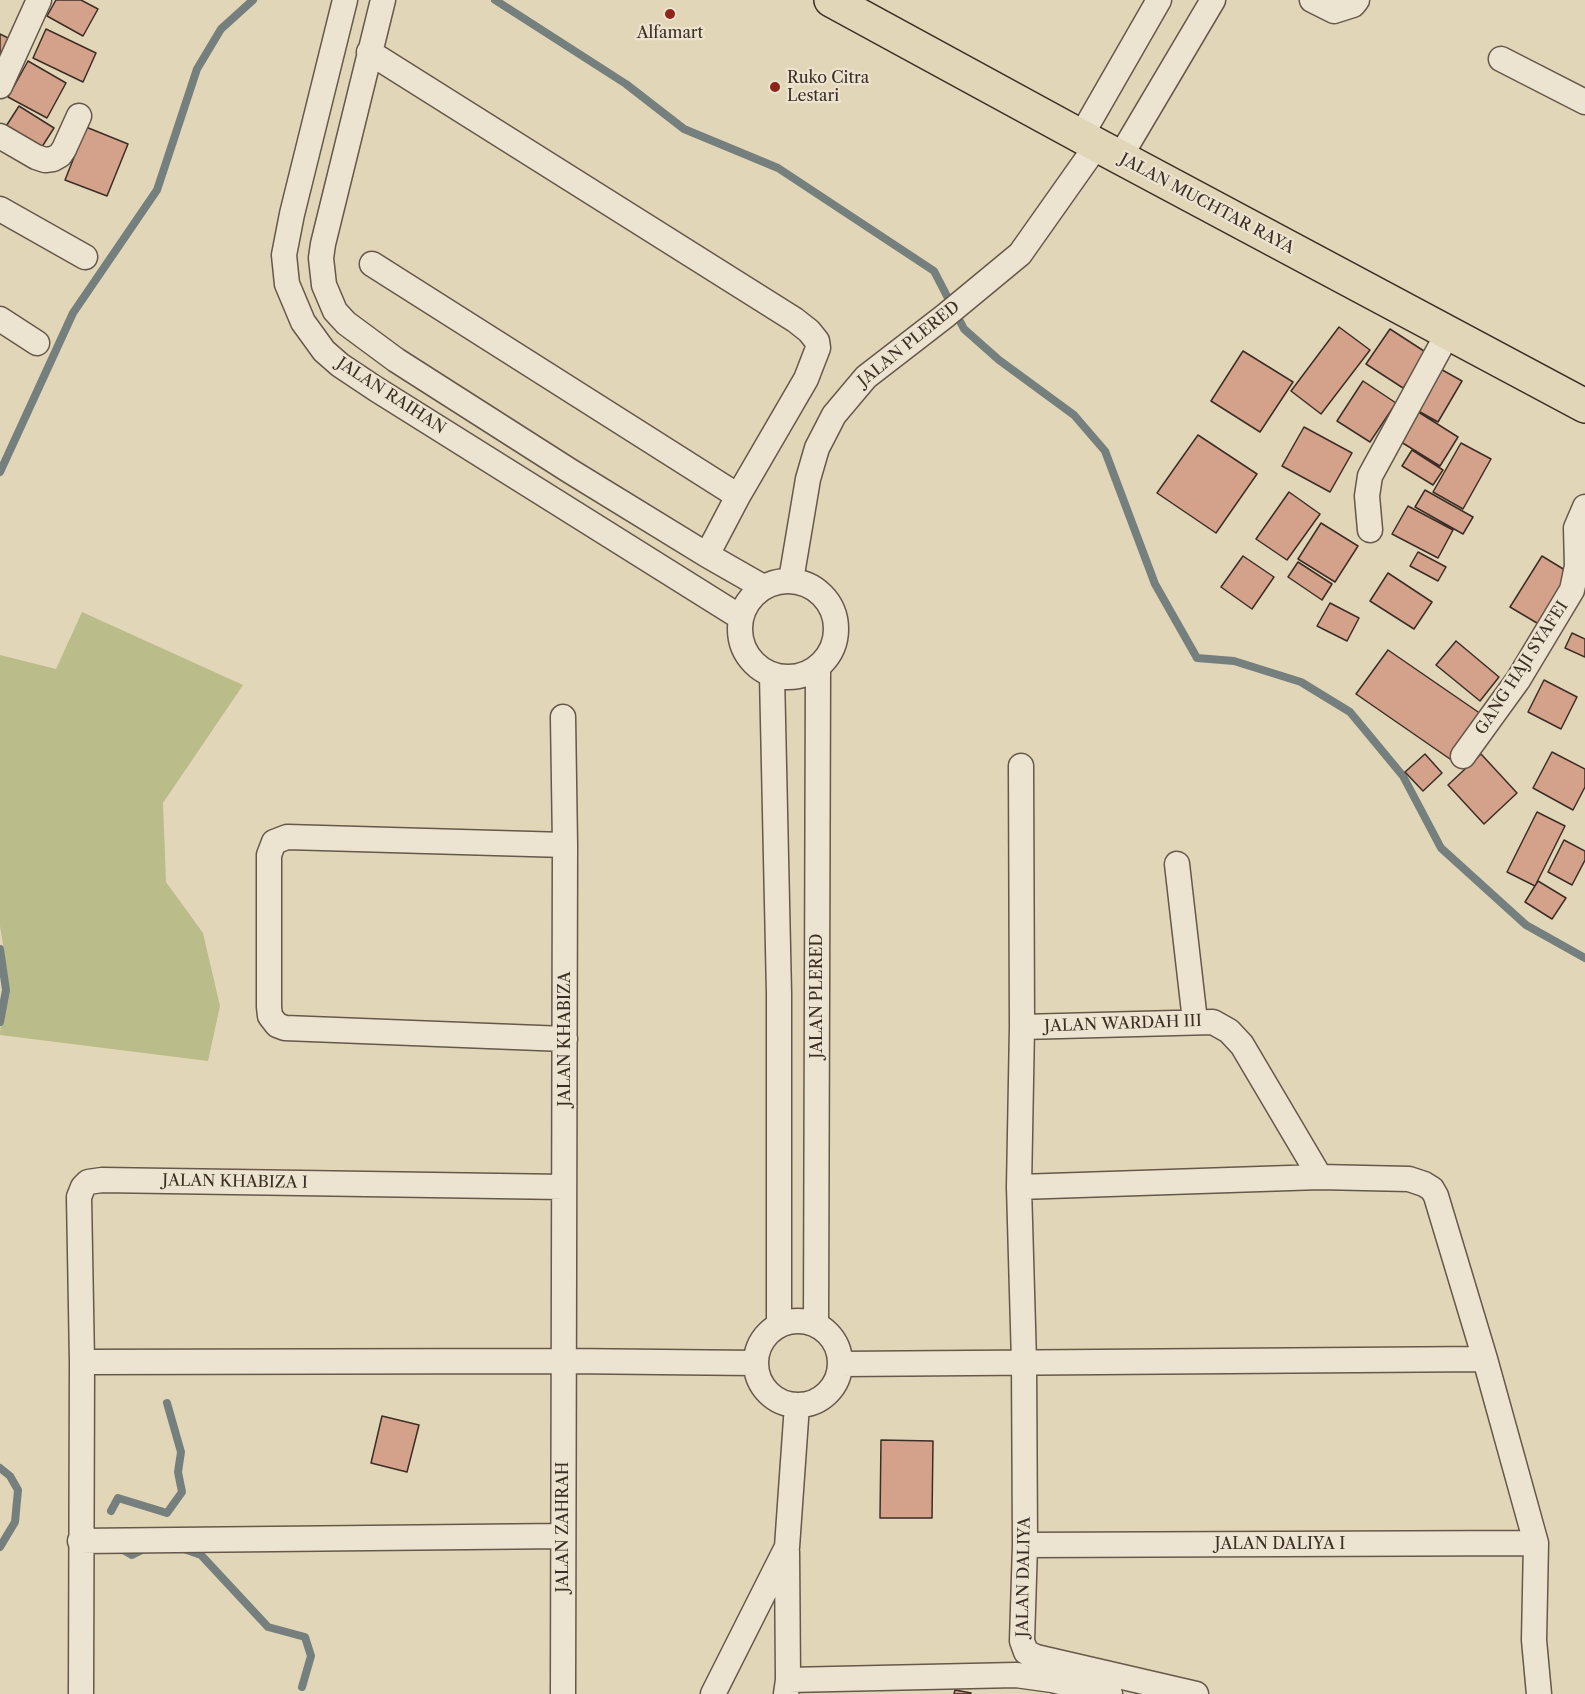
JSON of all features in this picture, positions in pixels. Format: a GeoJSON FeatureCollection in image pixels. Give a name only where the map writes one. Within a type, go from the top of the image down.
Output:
{"type":"FeatureCollection","features":[{"type":"Feature","properties":{"kind":"highway","name":"JALAN MUCHTAR RAYA"},"geometry":{"type":"LineString","coordinates":[[831,0],[1585,406]]}},
{"type":"Feature","properties":{"kind":"street"},"geometry":{"type":"LineString","coordinates":[[0,86],[39,0]]}},
{"type":"Feature","properties":{"kind":"street","name":"JALAN RAIHAN"},"geometry":{"type":"LineString","coordinates":[[345,0],[284,255],[287,284],[294,305],[313,337],[340,365],[579,518],[740,617]]}},
{"type":"Feature","properties":{"kind":"street","name":"JALAN RAIHAN"},"geometry":{"type":"LineString","coordinates":[[383,0],[323,244],[322,272],[327,297],[335,311],[352,328],[444,391],[707,555],[763,587]]}},
{"type":"Feature","properties":{"kind":"street"},"geometry":{"type":"LineString","coordinates":[[1100,146],[1159,0]]}},
{"type":"Feature","properties":{"kind":"street"},"geometry":{"type":"LineString","coordinates":[[1100,146],[1213,0]]}},
{"type":"Feature","properties":{"kind":"street"},"geometry":{"type":"LineString","coordinates":[[1312,0],[1334,10],[1353,5],[1357,0]]}},
{"type":"Feature","properties":{"kind":"street"},"geometry":{"type":"LineString","coordinates":[[369,52],[713,268],[809,331],[817,341],[818,348],[814,362],[806,379],[738,496],[707,555]]}},
{"type":"Feature","properties":{"kind":"street"},"geometry":{"type":"LineString","coordinates":[[1501,59],[1585,102]]}},
{"type":"Feature","properties":{"kind":"street"},"geometry":{"type":"LineString","coordinates":[[0,136],[45,160],[53,159],[64,150],[79,116]]}},
{"type":"Feature","properties":{"kind":"street"},"geometry":{"type":"LineString","coordinates":[[315,124],[349,134]]}},
{"type":"Feature","properties":{"kind":"street","name":"JALAN PLERED"},"geometry":{"type":"LineString","coordinates":[[791,580],[808,479],[817,448],[834,414],[866,377],[1020,254],[1100,146]]}},
{"type":"Feature","properties":{"kind":"street"},"geometry":{"type":"LineString","coordinates":[[0,208],[85,257]]}},
{"type":"Feature","properties":{"kind":"street"},"geometry":{"type":"LineString","coordinates":[[372,264],[738,496]]}},
{"type":"Feature","properties":{"kind":"street"},"geometry":{"type":"LineString","coordinates":[[0,319],[37,343]]}},
{"type":"Feature","properties":{"kind":"street"},"geometry":{"type":"LineString","coordinates":[[1370,530],[1367,496],[1370,476],[1448,333]]}},
{"type":"Feature","properties":{"kind":"street"},"geometry":{"type":"LineString","coordinates":[[426,419],[444,391]]}},
{"type":"Feature","properties":{"kind":"street","name":"GANG HAJI SYAFEI"},"geometry":{"type":"LineString","coordinates":[[1462,756],[1518,680],[1572,590],[1577,566],[1576,528],[1585,507]]}},
{"type":"Feature","properties":{"kind":"street"},"geometry":{"type":"LineString","coordinates":[[791,580],[810,585],[825,598],[835,615],[837,634],[831,653],[818,667],[804,675],[788,678],[772,675],[756,666],[745,652],[739,635],[740,617],[748,600],[763,587],[791,580]]}},
{"type":"Feature","properties":{"kind":"street","name":"JALAN PLERED"},"geometry":{"type":"LineString","coordinates":[[816,1324],[818,667]]}},
{"type":"Feature","properties":{"kind":"street"},"geometry":{"type":"LineString","coordinates":[[772,675],[779,994],[779,1325]]}},
{"type":"Feature","properties":{"kind":"street","name":"JALAN KHABIZA"},"geometry":{"type":"LineString","coordinates":[[562,717],[565,845],[565,1361]]}},
{"type":"Feature","properties":{"kind":"street","name":"JALAN DALIYA"},"geometry":{"type":"LineString","coordinates":[[1021,766],[1022,1027],[1019,1186],[1024,1362],[1025,1545],[1022,1641],[1026,1652],[1052,1662],[1117,1674],[1196,1694]]}},
{"type":"Feature","properties":{"kind":"street"},"geometry":{"type":"LineString","coordinates":[[565,845],[287,837],[279,839],[271,847],[269,878],[269,1006],[270,1016],[277,1025],[285,1028],[565,1039]]}},
{"type":"Feature","properties":{"kind":"street"},"geometry":{"type":"LineString","coordinates":[[1177,864],[1195,1021]]}},
{"type":"Feature","properties":{"kind":"street"},"geometry":{"type":"LineString","coordinates":[[779,994],[817,993]]}},
{"type":"Feature","properties":{"kind":"street","name":"JALAN WARDAH III"},"geometry":{"type":"LineString","coordinates":[[1022,1027],[1213,1022],[1229,1031],[1242,1045],[1320,1177]]}},
{"type":"Feature","properties":{"kind":"street"},"geometry":{"type":"LineString","coordinates":[[1019,1186],[1320,1177],[1409,1179],[1432,1189],[1485,1359],[1536,1543],[1534,1640],[1539,1694]]}},
{"type":"Feature","properties":{"kind":"street","name":"JALAN KHABIZA I"},"geometry":{"type":"LineString","coordinates":[[82,1362],[79,1197],[88,1182],[102,1180],[564,1187]]}},
{"type":"Feature","properties":{"kind":"street"},"geometry":{"type":"LineString","coordinates":[[797,1320],[816,1324],[829,1334],[838,1348],[841,1364],[837,1380],[828,1394],[813,1403],[797,1405],[781,1401],[767,1392],[758,1378],[755,1364],[758,1347],[767,1334],[779,1325],[797,1320]]}},
{"type":"Feature","properties":{"kind":"street"},"geometry":{"type":"LineString","coordinates":[[841,1364],[1485,1359]]}},
{"type":"Feature","properties":{"kind":"street"},"geometry":{"type":"LineString","coordinates":[[81,1694],[82,1362],[565,1361],[755,1364]]}},
{"type":"Feature","properties":{"kind":"street","name":"JALAN ZAHRAH"},"geometry":{"type":"LineString","coordinates":[[563,1694],[565,1361]]}},
{"type":"Feature","properties":{"kind":"street"},"geometry":{"type":"LineString","coordinates":[[797,1405],[787,1547],[787,1687],[1016,1675],[1052,1680],[1110,1694]]}},
{"type":"Feature","properties":{"kind":"street"},"geometry":{"type":"LineString","coordinates":[[80,1541],[563,1536]]}},
{"type":"Feature","properties":{"kind":"street","name":"JALAN DALIYA I"},"geometry":{"type":"LineString","coordinates":[[1025,1545],[1536,1543]]}},
{"type":"Feature","properties":{"kind":"street"},"geometry":{"type":"LineString","coordinates":[[713,1694],[787,1547]]}},
{"type":"Feature","properties":{"kind":"green space"},"geometry":{"type":"Polygon","coordinates":[[[82,612],[243,685],[163,803],[166,882],[203,933],[220,1006],[208,1061],[0,1035],[5,957],[0,926],[0,655],[56,669],[82,612]]]}},
{"type":"Feature","properties":{"kind":"building"},"geometry":{"type":"Polygon","coordinates":[[[56,0],[81,0],[98,9],[83,36],[47,16],[56,0]]]}},
{"type":"Feature","properties":{"kind":"building"},"geometry":{"type":"Polygon","coordinates":[[[46,29],[96,53],[83,82],[33,58],[46,29]]]}},
{"type":"Feature","properties":{"kind":"building"},"geometry":{"type":"Polygon","coordinates":[[[0,34],[12,40],[0,66],[0,34]]]}},
{"type":"Feature","properties":{"kind":"building"},"geometry":{"type":"Polygon","coordinates":[[[28,61],[66,83],[47,118],[8,97],[28,61]]]}},
{"type":"Feature","properties":{"kind":"building"},"geometry":{"type":"Polygon","coordinates":[[[19,106],[54,128],[38,153],[3,131],[19,106]]]}},
{"type":"Feature","properties":{"kind":"building"},"geometry":{"type":"Polygon","coordinates":[[[86,127],[128,144],[107,196],[65,180],[86,127]]]}},
{"type":"Feature","properties":{"kind":"building"},"geometry":{"type":"Polygon","coordinates":[[[1339,327],[1370,350],[1321,414],[1291,391],[1339,327]]]}},
{"type":"Feature","properties":{"kind":"building"},"geometry":{"type":"Polygon","coordinates":[[[1390,329],[1427,353],[1403,388],[1366,364],[1390,329]]]}},
{"type":"Feature","properties":{"kind":"building"},"geometry":{"type":"Polygon","coordinates":[[[1243,351],[1293,382],[1260,432],[1211,401],[1243,351]]]}},
{"type":"Feature","properties":{"kind":"building"},"geometry":{"type":"Polygon","coordinates":[[[1437,367],[1462,381],[1438,422],[1413,408],[1437,367]]]}},
{"type":"Feature","properties":{"kind":"building"},"geometry":{"type":"Polygon","coordinates":[[[1363,381],[1396,403],[1370,442],[1337,421],[1363,381]]]}},
{"type":"Feature","properties":{"kind":"building"},"geometry":{"type":"Polygon","coordinates":[[[1412,408],[1458,437],[1440,466],[1393,437],[1412,408]]]}},
{"type":"Feature","properties":{"kind":"building"},"geometry":{"type":"Polygon","coordinates":[[[1304,427],[1352,453],[1330,492],[1282,466],[1304,427]]]}},
{"type":"Feature","properties":{"kind":"building"},"geometry":{"type":"Polygon","coordinates":[[[1198,435],[1257,474],[1216,533],[1157,493],[1198,435]]]}},
{"type":"Feature","properties":{"kind":"building"},"geometry":{"type":"Polygon","coordinates":[[[1461,443],[1491,459],[1463,509],[1433,492],[1461,443]]]}},
{"type":"Feature","properties":{"kind":"building"},"geometry":{"type":"Polygon","coordinates":[[[1412,450],[1443,470],[1433,485],[1402,466],[1412,450]]]}},
{"type":"Feature","properties":{"kind":"building"},"geometry":{"type":"Polygon","coordinates":[[[1425,490],[1473,517],[1463,534],[1415,507],[1425,490]]]}},
{"type":"Feature","properties":{"kind":"building"},"geometry":{"type":"Polygon","coordinates":[[[1289,492],[1320,514],[1287,560],[1256,539],[1289,492]]]}},
{"type":"Feature","properties":{"kind":"building"},"geometry":{"type":"Polygon","coordinates":[[[1408,506],[1453,530],[1438,558],[1392,534],[1408,506]]]}},
{"type":"Feature","properties":{"kind":"building"},"geometry":{"type":"Polygon","coordinates":[[[1321,523],[1358,546],[1335,582],[1298,559],[1321,523]]]}},
{"type":"Feature","properties":{"kind":"building"},"geometry":{"type":"Polygon","coordinates":[[[1418,552],[1446,567],[1438,581],[1410,566],[1418,552]]]}},
{"type":"Feature","properties":{"kind":"building"},"geometry":{"type":"Polygon","coordinates":[[[1243,556],[1274,577],[1252,609],[1221,587],[1243,556]]]}},
{"type":"Feature","properties":{"kind":"building"},"geometry":{"type":"Polygon","coordinates":[[[1542,556],[1573,575],[1542,626],[1510,607],[1542,556]]]}},
{"type":"Feature","properties":{"kind":"building"},"geometry":{"type":"Polygon","coordinates":[[[1298,562],[1332,584],[1322,600],[1288,577],[1298,562]]]}},
{"type":"Feature","properties":{"kind":"building"},"geometry":{"type":"Polygon","coordinates":[[[1388,573],[1432,602],[1414,629],[1370,601],[1388,573]]]}},
{"type":"Feature","properties":{"kind":"building"},"geometry":{"type":"Polygon","coordinates":[[[1330,603],[1359,618],[1347,641],[1317,626],[1330,603]]]}},
{"type":"Feature","properties":{"kind":"building"},"geometry":{"type":"Polygon","coordinates":[[[1572,633],[1585,639],[1585,657],[1565,648],[1572,633]]]}},
{"type":"Feature","properties":{"kind":"building"},"geometry":{"type":"Polygon","coordinates":[[[1456,641],[1499,677],[1480,701],[1436,665],[1456,641]]]}},
{"type":"Feature","properties":{"kind":"building"},"geometry":{"type":"Polygon","coordinates":[[[1388,650],[1481,714],[1450,759],[1356,694],[1388,650]]]}},
{"type":"Feature","properties":{"kind":"building"},"geometry":{"type":"Polygon","coordinates":[[[1544,680],[1577,697],[1561,729],[1528,712],[1544,680]]]}},
{"type":"Feature","properties":{"kind":"building"},"geometry":{"type":"Polygon","coordinates":[[[1552,752],[1585,769],[1585,787],[1573,810],[1533,788],[1552,752]]]}},
{"type":"Feature","properties":{"kind":"building"},"geometry":{"type":"Polygon","coordinates":[[[1425,754],[1442,773],[1423,791],[1405,772],[1425,754]]]}},
{"type":"Feature","properties":{"kind":"building"},"geometry":{"type":"Polygon","coordinates":[[[1481,754],[1517,793],[1484,824],[1448,785],[1481,754]]]}},
{"type":"Feature","properties":{"kind":"building"},"geometry":{"type":"Polygon","coordinates":[[[1537,812],[1565,826],[1535,886],[1507,872],[1537,812]]]}},
{"type":"Feature","properties":{"kind":"building"},"geometry":{"type":"Polygon","coordinates":[[[1564,840],[1585,851],[1585,860],[1572,885],[1548,872],[1564,840]]]}},
{"type":"Feature","properties":{"kind":"building"},"geometry":{"type":"Polygon","coordinates":[[[1538,881],[1566,898],[1552,919],[1525,902],[1538,881]]]}},
{"type":"Feature","properties":{"kind":"building"},"geometry":{"type":"Polygon","coordinates":[[[382,1416],[419,1425],[407,1472],[371,1463],[382,1416]]]}},
{"type":"Feature","properties":{"kind":"building"},"geometry":{"type":"Polygon","coordinates":[[[881,1440],[933,1441],[932,1518],[880,1518],[881,1440]]]}},
{"type":"Feature","properties":{"kind":"building"},"geometry":{"type":"Polygon","coordinates":[[[955,1690],[971,1693],[971,1694],[954,1694],[955,1690]]]}},
{"type":"Feature","properties":{"kind":"waterway"},"geometry":{"type":"LineString","coordinates":[[0,472],[73,313],[157,190],[197,69],[221,29],[253,0]]}},
{"type":"Feature","properties":{"kind":"waterway"},"geometry":{"type":"LineString","coordinates":[[495,0],[626,84],[684,129],[778,168],[934,271],[964,329],[999,360],[1074,415],[1105,451],[1155,584],[1197,658],[1234,661],[1301,682],[1350,712],[1403,776],[1441,848],[1526,925],[1585,958]]}},
{"type":"Feature","properties":{"kind":"waterway"},"geometry":{"type":"LineString","coordinates":[[0,949],[6,990],[0,1022]]}},
{"type":"Feature","properties":{"kind":"waterway"},"geometry":{"type":"LineString","coordinates":[[111,1511],[118,1498],[167,1513],[182,1492],[178,1472],[181,1452],[167,1403]]}},
{"type":"Feature","properties":{"kind":"waterway"},"geometry":{"type":"LineString","coordinates":[[0,1468],[10,1476],[18,1490],[15,1522],[0,1547]]}},
{"type":"Feature","properties":{"kind":"waterway"},"geometry":{"type":"LineString","coordinates":[[118,1547],[132,1555],[146,1548]]}},
{"type":"Feature","properties":{"kind":"waterway"},"geometry":{"type":"LineString","coordinates":[[181,1548],[201,1555],[268,1627],[305,1637],[311,1656],[302,1687]]}},
{"type":"Feature","properties":{"kind":"place","name":"Alfamart"},"geometry":{"type":"Point","coordinates":[670,14]}},
{"type":"Feature","properties":{"kind":"place","name":"Ruko Citra Lestari"},"geometry":{"type":"Point","coordinates":[775,87]}}]}
